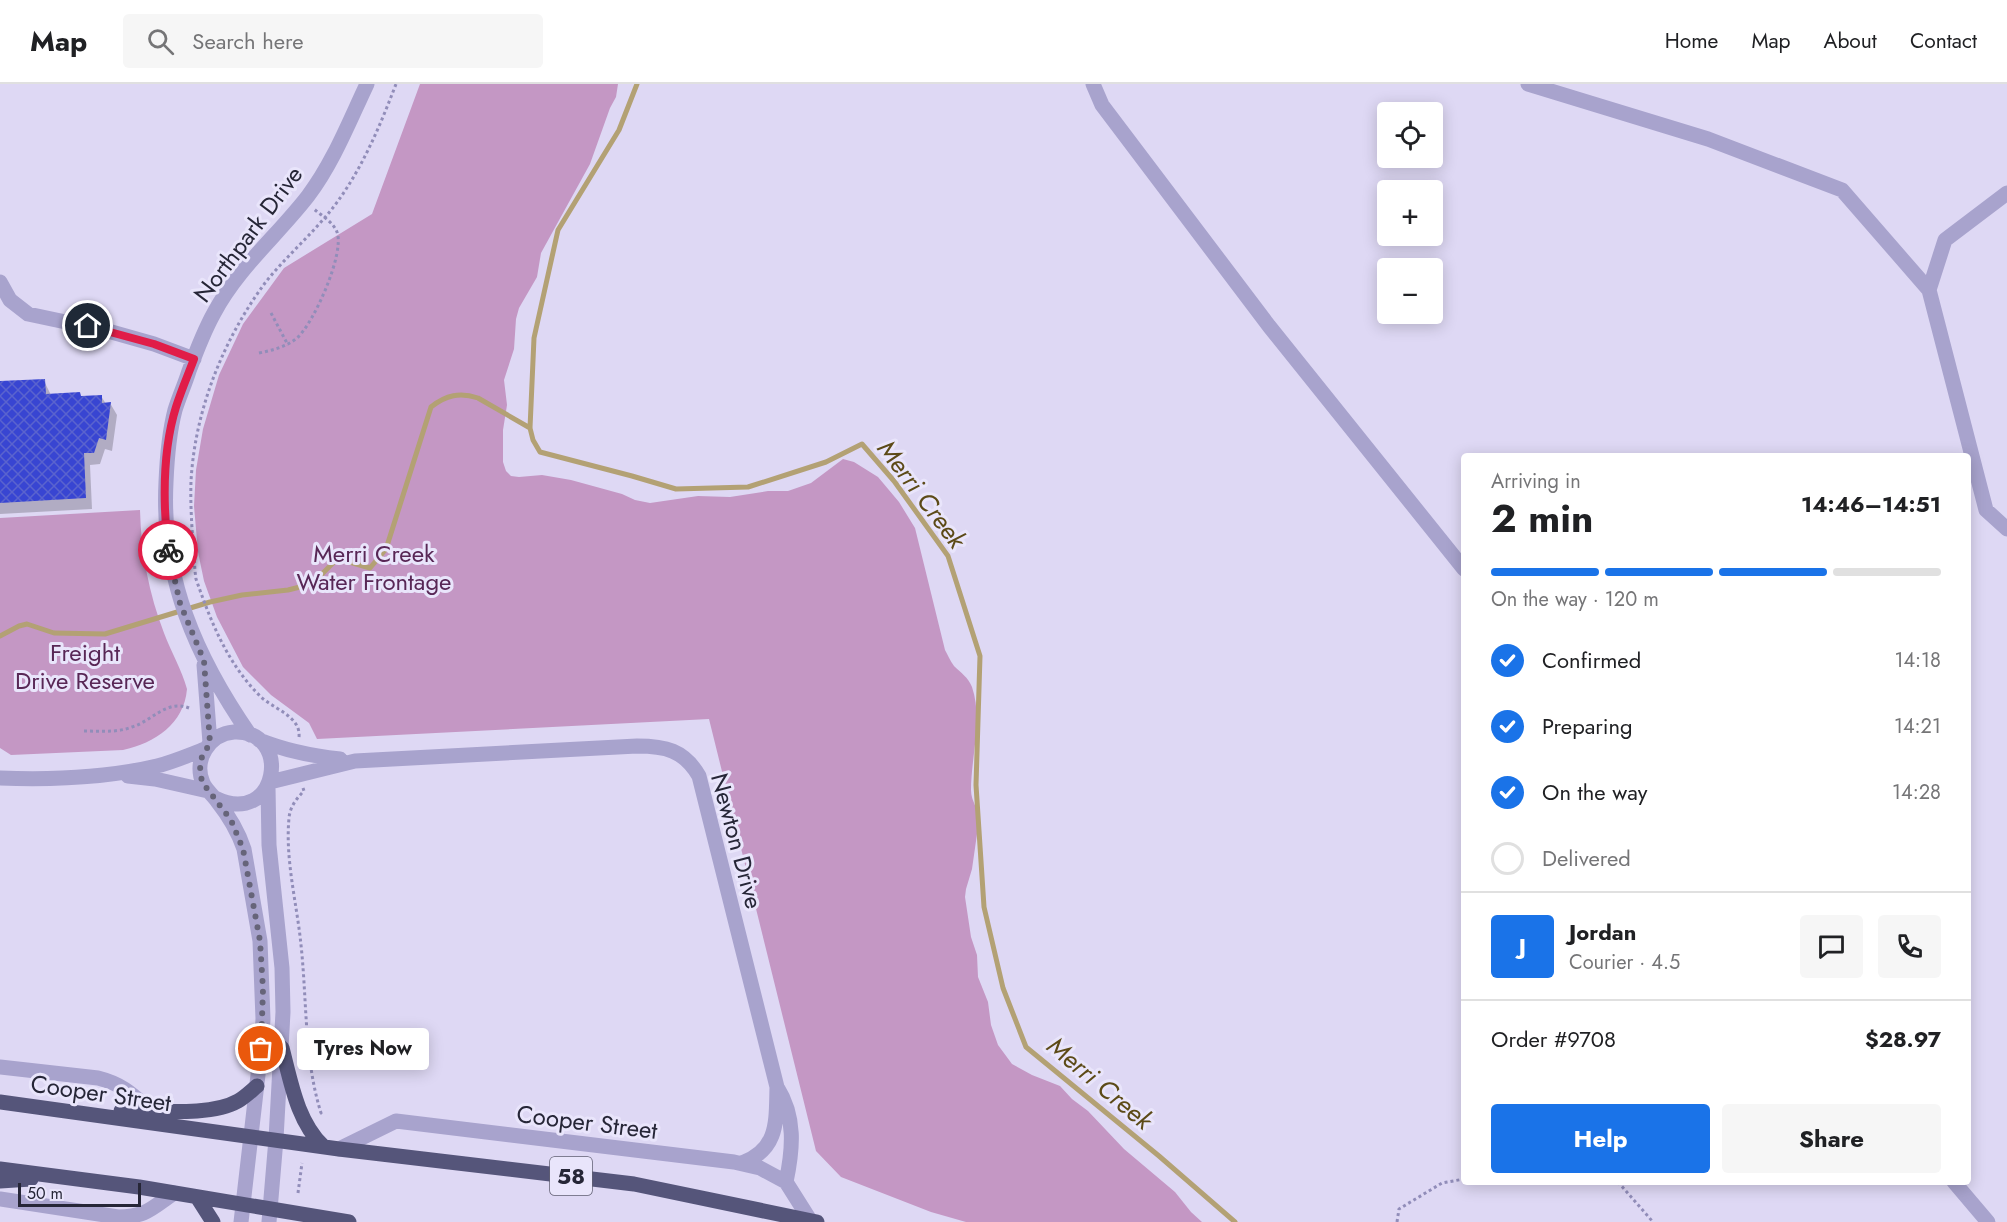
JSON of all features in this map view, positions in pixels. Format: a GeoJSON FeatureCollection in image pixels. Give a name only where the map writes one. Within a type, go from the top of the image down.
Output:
{"type":"FeatureCollection","features":[{"type":"Feature","properties":{"kind":"main road"},"geometry":{"type":"LineString","coordinates":[[282,1048],[302,1118],[309,1131],[323,1146]]}},
{"type":"Feature","properties":{"kind":"main road"},"geometry":{"type":"LineString","coordinates":[[67,1111],[195,1111],[237,1102],[256,1086]]}},
{"type":"Feature","properties":{"kind":"main road","name":"Cooper Street"},"geometry":{"type":"LineString","coordinates":[[0,1102],[339,1149],[634,1184],[814,1221]]}},
{"type":"Feature","properties":{"kind":"main road"},"geometry":{"type":"LineString","coordinates":[[0,1169],[197,1197],[243,1206],[270,1216],[348,1222]]}},
{"type":"Feature","properties":{"kind":"main road"},"geometry":{"type":"LineString","coordinates":[[0,1181],[58,1177]]}},
{"type":"Feature","properties":{"kind":"main road"},"geometry":{"type":"LineString","coordinates":[[197,1197],[213,1222]]}},
{"type":"Feature","properties":{"kind":"street","name":"Northpark Drive"},"geometry":{"type":"LineString","coordinates":[[255,738],[235,713],[204,661],[180,603],[166,531],[166,465],[176,409],[214,313],[234,282],[259,250],[302,203],[329,165],[367,84]]}},
{"type":"Feature","properties":{"kind":"street"},"geometry":{"type":"LineString","coordinates":[[1093,84],[1102,105],[1262,317],[1461,565]]}},
{"type":"Feature","properties":{"kind":"street"},"geometry":{"type":"LineString","coordinates":[[1528,84],[1708,139],[1842,190],[1929,290],[1986,510],[2007,529]]}},
{"type":"Feature","properties":{"kind":"street"},"geometry":{"type":"LineString","coordinates":[[1929,290],[1945,240],[2007,193]]}},
{"type":"Feature","properties":{"kind":"street"},"geometry":{"type":"LineString","coordinates":[[0,282],[10,300],[28,314],[108,331],[154,344],[194,359]]}},
{"type":"Feature","properties":{"kind":"street","name":"Northpark Drive"},"geometry":{"type":"LineString","coordinates":[[204,661],[208,746]]}},
{"type":"Feature","properties":{"kind":"street"},"geometry":{"type":"LineString","coordinates":[[240,1222],[263,1019],[260,941],[243,849],[231,820],[202,782],[200,770],[201,759],[208,746],[219,736],[240,732],[255,738],[267,749],[272,759],[273,770],[269,784],[269,844],[282,968],[283,1011],[270,1216]]}},
{"type":"Feature","properties":{"kind":"street","name":"Newton Drive"},"geometry":{"type":"LineString","coordinates":[[255,738],[284,750],[305,755],[355,761],[637,746],[657,746],[676,752],[694,768],[699,776],[777,1087],[788,1110],[792,1136],[791,1158],[786,1182]]}},
{"type":"Feature","properties":{"kind":"street"},"geometry":{"type":"LineString","coordinates":[[0,778],[113,774],[156,766],[208,746]]}},
{"type":"Feature","properties":{"kind":"street","name":"Newton Drive"},"geometry":{"type":"LineString","coordinates":[[269,784],[355,761]]}},
{"type":"Feature","properties":{"kind":"street"},"geometry":{"type":"LineString","coordinates":[[113,774],[154,779],[212,795],[226,803],[238,805],[260,796],[269,784]]}},
{"type":"Feature","properties":{"kind":"street","name":"Cooper Street"},"geometry":{"type":"LineString","coordinates":[[0,1067],[98,1078],[113,1082],[124,1088],[150,1110]]}},
{"type":"Feature","properties":{"kind":"street","name":"Newton Drive"},"geometry":{"type":"LineString","coordinates":[[742,1164],[757,1156],[769,1144],[775,1126],[777,1087]]}},
{"type":"Feature","properties":{"kind":"street","name":"Cooper Street"},"geometry":{"type":"LineString","coordinates":[[339,1149],[396,1121],[742,1164],[760,1168],[786,1182],[814,1221]]}},
{"type":"Feature","properties":{"kind":"street"},"geometry":{"type":"LineString","coordinates":[[1957,1185],[1988,1222]]}},
{"type":"Feature","properties":{"kind":"street"},"geometry":{"type":"LineString","coordinates":[[0,1199],[118,1217],[132,1217],[144,1214],[174,1193]]}},
{"type":"Feature","properties":{"kind":"path"},"geometry":{"type":"LineString","coordinates":[[298,744],[300,734],[298,726],[289,717],[271,706],[249,683],[225,649],[212,624],[196,579],[191,478],[199,428],[213,380],[232,334],[266,283],[324,218],[346,189],[370,147],[396,84]]}},
{"type":"Feature","properties":{"kind":"path"},"geometry":{"type":"LineString","coordinates":[[259,353],[288,345],[299,336],[307,326],[321,298],[335,259],[339,239],[336,230],[324,218],[302,203]]}},
{"type":"Feature","properties":{"kind":"path"},"geometry":{"type":"LineString","coordinates":[[271,313],[288,345]]}},
{"type":"Feature","properties":{"kind":"path"},"geometry":{"type":"LineString","coordinates":[[84,731],[123,730],[171,706],[189,708]]}},
{"type":"Feature","properties":{"kind":"path"},"geometry":{"type":"LineString","coordinates":[[302,780],[304,791],[295,801],[289,816],[290,849],[304,974],[313,1088],[321,1113],[315,1114]]}},
{"type":"Feature","properties":{"kind":"path"},"geometry":{"type":"LineString","coordinates":[[298,1193],[302,1163]]}},
{"type":"Feature","properties":{"kind":"path"},"geometry":{"type":"LineString","coordinates":[[1397,1222],[1399,1209],[1442,1183],[1461,1180]]}},
{"type":"Feature","properties":{"kind":"path"},"geometry":{"type":"LineString","coordinates":[[1621,1185],[1653,1222]]}},
{"type":"Feature","properties":{"kind":"green space","name":"Merri Creek Water Frontage"},"geometry":{"type":"Polygon","coordinates":[[[420,84],[618,84],[616,97],[590,164],[541,253],[537,277],[519,308],[514,349],[504,380],[507,405],[503,430],[503,462],[506,471],[511,476],[542,475],[571,480],[650,503],[698,496],[730,497],[768,491],[788,491],[811,483],[843,459],[854,462],[878,477],[899,502],[915,528],[945,650],[954,666],[972,687],[975,699],[977,725],[971,790],[979,820],[972,869],[965,897],[971,937],[977,955],[978,977],[988,1002],[991,1025],[998,1045],[1012,1064],[1060,1086],[1088,1111],[1124,1149],[1175,1192],[1202,1222],[966,1222],[931,1212],[841,1177],[816,1151],[709,719],[317,739],[309,723],[271,695],[243,667],[217,617],[204,581],[198,552],[194,506],[196,470],[203,429],[219,375],[243,324],[284,268],[372,214],[420,84]]]}},
{"type":"Feature","properties":{"kind":"green space","name":"Freight Drive Reserve"},"geometry":{"type":"Polygon","coordinates":[[[140,510],[144,558],[150,588],[164,633],[187,689],[180,712],[174,722],[157,737],[135,747],[123,750],[11,755],[0,748],[0,518],[140,510]]]}},
{"type":"Feature","properties":{"kind":"building"},"geometry":{"type":"Polygon","coordinates":[[[45,379],[46,394],[80,392],[81,396],[102,395],[102,403],[111,402],[106,440],[99,438],[94,453],[84,453],[86,498],[0,503],[0,381],[45,379]]]}},
{"type":"Feature","properties":{"kind":"waterway","name":"Merri Creek"},"geometry":{"type":"LineString","coordinates":[[637,84],[619,130],[558,230],[534,338],[530,428],[533,440],[540,452],[676,489],[748,487],[826,462],[862,444],[894,481],[948,556],[980,656],[976,785],[984,907],[1003,988],[1026,1047],[1159,1156],[1235,1222]]}},
{"type":"Feature","properties":{"kind":"waterway"},"geometry":{"type":"LineString","coordinates":[[0,636],[27,624],[54,633],[105,634],[210,602],[312,584],[335,561],[346,561],[370,568],[386,549],[431,407],[453,396],[471,396],[530,428]]}},
{"type":"Feature","properties":{"kind":"way so far"},"geometry":{"type":"LineString","coordinates":[[168,550],[180,603],[204,661],[210,743],[201,759],[202,782],[231,820],[243,849],[260,941],[263,989],[261,1049]]}},
{"type":"Feature","properties":{"kind":"place","name":"Tyres Now"},"geometry":{"type":"Point","coordinates":[261,1049]}},
{"type":"Feature","properties":{"kind":"route"},"geometry":{"type":"LineString","coordinates":[[88,326],[154,344],[194,359],[176,409],[166,465],[165,501],[168,550]]}}]}
